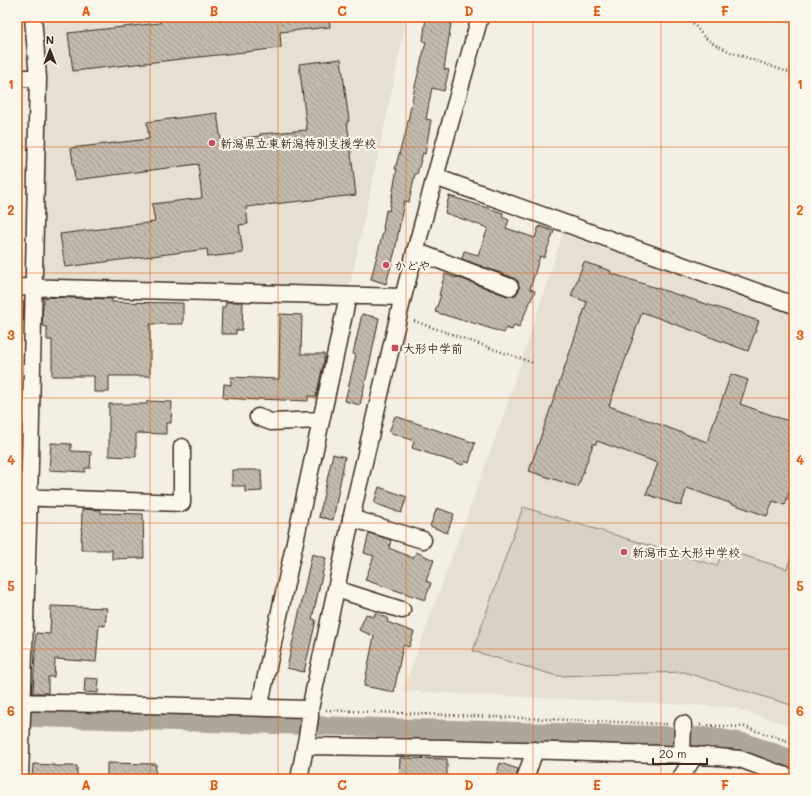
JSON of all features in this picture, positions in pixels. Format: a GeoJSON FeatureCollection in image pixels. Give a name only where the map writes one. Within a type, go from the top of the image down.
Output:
{"type":"FeatureCollection","features":[{"type":"Feature","properties":{"kind":"street"},"geometry":{"type":"LineString","coordinates":[[20,779],[22,732],[20,703],[23,497],[33,288],[38,78],[33,17]]}},
{"type":"Feature","properties":{"kind":"street"},"geometry":{"type":"LineString","coordinates":[[299,779],[310,713],[356,492],[398,316],[480,17]]}},
{"type":"Feature","properties":{"kind":"street"},"geometry":{"type":"LineString","coordinates":[[17,78],[38,78]]}},
{"type":"Feature","properties":{"kind":"street"},"geometry":{"type":"LineString","coordinates":[[435,177],[794,305]]}},
{"type":"Feature","properties":{"kind":"street"},"geometry":{"type":"LineString","coordinates":[[415,252],[510,288]]}},
{"type":"Feature","properties":{"kind":"street"},"geometry":{"type":"LineString","coordinates":[[17,287],[403,297]]}},
{"type":"Feature","properties":{"kind":"street"},"geometry":{"type":"LineString","coordinates":[[260,699],[348,296]]}},
{"type":"Feature","properties":{"kind":"street"},"geometry":{"type":"LineString","coordinates":[[258,417],[271,422],[321,420]]}},
{"type":"Feature","properties":{"kind":"street"},"geometry":{"type":"LineString","coordinates":[[23,497],[182,503],[182,447]]}},
{"type":"Feature","properties":{"kind":"street"},"geometry":{"type":"LineString","coordinates":[[351,518],[423,540]]}},
{"type":"Feature","properties":{"kind":"street"},"geometry":{"type":"LineString","coordinates":[[336,589],[402,610]]}},
{"type":"Feature","properties":{"kind":"street"},"geometry":{"type":"LineString","coordinates":[[20,703],[310,713]]}},
{"type":"Feature","properties":{"kind":"street"},"geometry":{"type":"LineString","coordinates":[[680,779],[689,755],[683,724]]}},
{"type":"Feature","properties":{"kind":"street"},"geometry":{"type":"LineString","coordinates":[[306,741],[446,748],[689,755],[740,759],[794,779]]}},
{"type":"Feature","properties":{"kind":"street"},"geometry":{"type":"LineString","coordinates":[[525,779],[535,750]]}},
{"type":"Feature","properties":{"kind":"path"},"geometry":{"type":"LineString","coordinates":[[688,17],[704,37],[716,45],[733,53],[794,74]]}},
{"type":"Feature","properties":{"kind":"path"},"geometry":{"type":"LineString","coordinates":[[398,316],[534,363]]}},
{"type":"Feature","properties":{"kind":"path"},"geometry":{"type":"LineString","coordinates":[[310,713],[744,727],[794,743]]}},
{"type":"Feature","properties":{"kind":"shaded area","name":"新潟県立東新潟特別支援学校"},"geometry":{"type":"Polygon","coordinates":[[[41,17],[407,17],[349,289],[39,283],[40,235],[44,232],[45,185],[42,179],[46,71],[41,17]]]}},
{"type":"Feature","properties":{"kind":"shaded area","name":"新潟市立大形中学校"},"geometry":{"type":"Polygon","coordinates":[[[563,233],[794,315],[794,727],[731,707],[403,691],[504,414],[563,233]]]}},
{"type":"Feature","properties":{"kind":"shaded area"},"geometry":{"type":"Polygon","coordinates":[[[523,507],[717,566],[723,549],[787,569],[794,546],[794,706],[684,672],[557,676],[473,651],[523,507]]]}},
{"type":"Feature","properties":{"kind":"building"},"geometry":{"type":"Polygon","coordinates":[[[160,17],[329,17],[330,27],[280,32],[281,48],[73,71],[68,33],[160,23],[160,17]]]}},
{"type":"Feature","properties":{"kind":"building"},"geometry":{"type":"Polygon","coordinates":[[[426,17],[452,17],[444,69],[449,70],[444,91],[432,88],[426,119],[431,120],[425,154],[423,153],[417,174],[415,174],[409,202],[404,201],[395,251],[386,284],[371,279],[384,228],[386,210],[389,211],[397,169],[395,169],[405,136],[426,42],[423,41],[426,17]]]}},
{"type":"Feature","properties":{"kind":"building"},"geometry":{"type":"Polygon","coordinates":[[[341,59],[356,195],[246,207],[248,224],[239,225],[243,253],[208,257],[207,249],[65,267],[60,234],[155,222],[152,204],[202,198],[198,164],[75,180],[71,148],[149,139],[147,122],[217,113],[221,141],[260,136],[260,134],[307,130],[299,64],[341,59]]]}},
{"type":"Feature","properties":{"kind":"building"},"geometry":{"type":"Polygon","coordinates":[[[449,196],[503,213],[502,217],[509,220],[506,228],[535,238],[539,226],[554,231],[544,258],[540,256],[530,289],[535,291],[519,327],[514,325],[512,330],[506,328],[504,333],[435,312],[441,295],[439,295],[445,274],[507,296],[516,295],[519,290],[518,281],[514,278],[462,259],[464,251],[478,255],[488,228],[445,213],[449,196]]]}},
{"type":"Feature","properties":{"kind":"building"},"geometry":{"type":"Polygon","coordinates":[[[584,262],[611,271],[610,273],[759,321],[748,351],[642,312],[609,406],[707,442],[731,374],[748,380],[740,404],[794,423],[794,478],[785,505],[773,501],[767,516],[687,488],[681,506],[646,494],[658,463],[597,441],[596,444],[593,444],[578,487],[529,471],[587,302],[571,296],[584,262]]]}},
{"type":"Feature","properties":{"kind":"building"},"geometry":{"type":"Polygon","coordinates":[[[44,297],[112,299],[112,302],[183,303],[183,324],[150,324],[150,376],[109,376],[109,392],[94,392],[94,376],[52,376],[52,340],[47,340],[47,327],[43,326],[42,322],[44,297]]]}},
{"type":"Feature","properties":{"kind":"building"},"geometry":{"type":"Polygon","coordinates":[[[17,302],[24,302],[23,321],[17,321],[17,302]]]}},
{"type":"Feature","properties":{"kind":"building"},"geometry":{"type":"Polygon","coordinates":[[[226,302],[243,302],[242,330],[236,330],[236,334],[221,334],[222,307],[225,307],[226,302]]]}},
{"type":"Feature","properties":{"kind":"building"},"geometry":{"type":"Polygon","coordinates":[[[280,314],[302,315],[301,354],[324,354],[324,361],[316,397],[308,396],[308,401],[223,398],[224,384],[231,385],[231,377],[279,379],[280,314]]]}},
{"type":"Feature","properties":{"kind":"building"},"geometry":{"type":"Polygon","coordinates":[[[362,314],[379,318],[360,405],[345,401],[356,355],[353,354],[362,314]]]}},
{"type":"Feature","properties":{"kind":"building"},"geometry":{"type":"Polygon","coordinates":[[[147,401],[172,402],[171,423],[166,423],[166,434],[136,433],[136,457],[109,456],[109,404],[147,404],[147,401]]]}},
{"type":"Feature","properties":{"kind":"building"},"geometry":{"type":"Polygon","coordinates":[[[395,416],[475,443],[469,463],[464,461],[463,465],[412,448],[414,441],[389,432],[395,416]]]}},
{"type":"Feature","properties":{"kind":"building"},"geometry":{"type":"Polygon","coordinates":[[[51,443],[71,444],[71,451],[91,452],[90,468],[85,468],[85,472],[49,470],[51,443]]]}},
{"type":"Feature","properties":{"kind":"building"},"geometry":{"type":"Polygon","coordinates":[[[333,454],[345,457],[333,520],[319,517],[333,454]]]}},
{"type":"Feature","properties":{"kind":"building"},"geometry":{"type":"Polygon","coordinates":[[[232,470],[261,470],[262,491],[245,492],[245,486],[232,486],[232,470]]]}},
{"type":"Feature","properties":{"kind":"building"},"geometry":{"type":"Polygon","coordinates":[[[379,487],[407,497],[401,513],[374,503],[379,487]]]}},
{"type":"Feature","properties":{"kind":"building"},"geometry":{"type":"Polygon","coordinates":[[[437,508],[454,514],[447,533],[430,526],[437,508]]]}},
{"type":"Feature","properties":{"kind":"building"},"geometry":{"type":"Polygon","coordinates":[[[82,509],[101,510],[101,513],[143,514],[144,558],[112,559],[112,550],[81,550],[82,509]]]}},
{"type":"Feature","properties":{"kind":"building"},"geometry":{"type":"Polygon","coordinates":[[[369,533],[391,540],[389,548],[413,558],[416,552],[434,560],[426,581],[431,583],[425,600],[365,580],[374,556],[364,553],[369,533]]]}},
{"type":"Feature","properties":{"kind":"building"},"geometry":{"type":"Polygon","coordinates":[[[312,554],[326,558],[312,619],[316,620],[304,672],[287,668],[312,554]]]}},
{"type":"Feature","properties":{"kind":"building"},"geometry":{"type":"Polygon","coordinates":[[[51,606],[107,608],[105,626],[99,625],[96,662],[55,659],[54,677],[48,677],[48,693],[33,693],[36,633],[50,634],[51,606]]]}},
{"type":"Feature","properties":{"kind":"building"},"geometry":{"type":"Polygon","coordinates":[[[375,613],[388,618],[387,622],[414,632],[409,647],[403,645],[394,692],[364,686],[374,636],[359,630],[366,614],[374,617],[375,613]]]}},
{"type":"Feature","properties":{"kind":"building"},"geometry":{"type":"Polygon","coordinates":[[[85,678],[99,679],[98,693],[84,692],[85,678]]]}},
{"type":"Feature","properties":{"kind":"building"},"geometry":{"type":"Polygon","coordinates":[[[400,758],[447,759],[447,778],[399,777],[400,758]]]}},
{"type":"Feature","properties":{"kind":"building"},"geometry":{"type":"Polygon","coordinates":[[[107,763],[156,764],[155,779],[107,779],[107,763]]]}},
{"type":"Feature","properties":{"kind":"building"},"geometry":{"type":"Polygon","coordinates":[[[500,763],[518,769],[516,779],[495,779],[500,763]]]}},
{"type":"Feature","properties":{"kind":"building"},"geometry":{"type":"Polygon","coordinates":[[[33,764],[77,766],[77,779],[32,779],[33,764]]]}},
{"type":"Feature","properties":{"kind":"waterway"},"geometry":{"type":"LineString","coordinates":[[17,717],[713,737],[746,743],[794,760]]}},
{"type":"Feature","properties":{"kind":"place","name":"新潟県立東新潟特別支援学校"},"geometry":{"type":"Point","coordinates":[212,143]}},
{"type":"Feature","properties":{"kind":"place","name":"かどや"},"geometry":{"type":"Point","coordinates":[386,265]}},
{"type":"Feature","properties":{"kind":"place","name":"大形中学前"},"geometry":{"type":"Point","coordinates":[395,348]}},
{"type":"Feature","properties":{"kind":"place","name":"新潟市立大形中学校"},"geometry":{"type":"Point","coordinates":[624,552]}}]}
